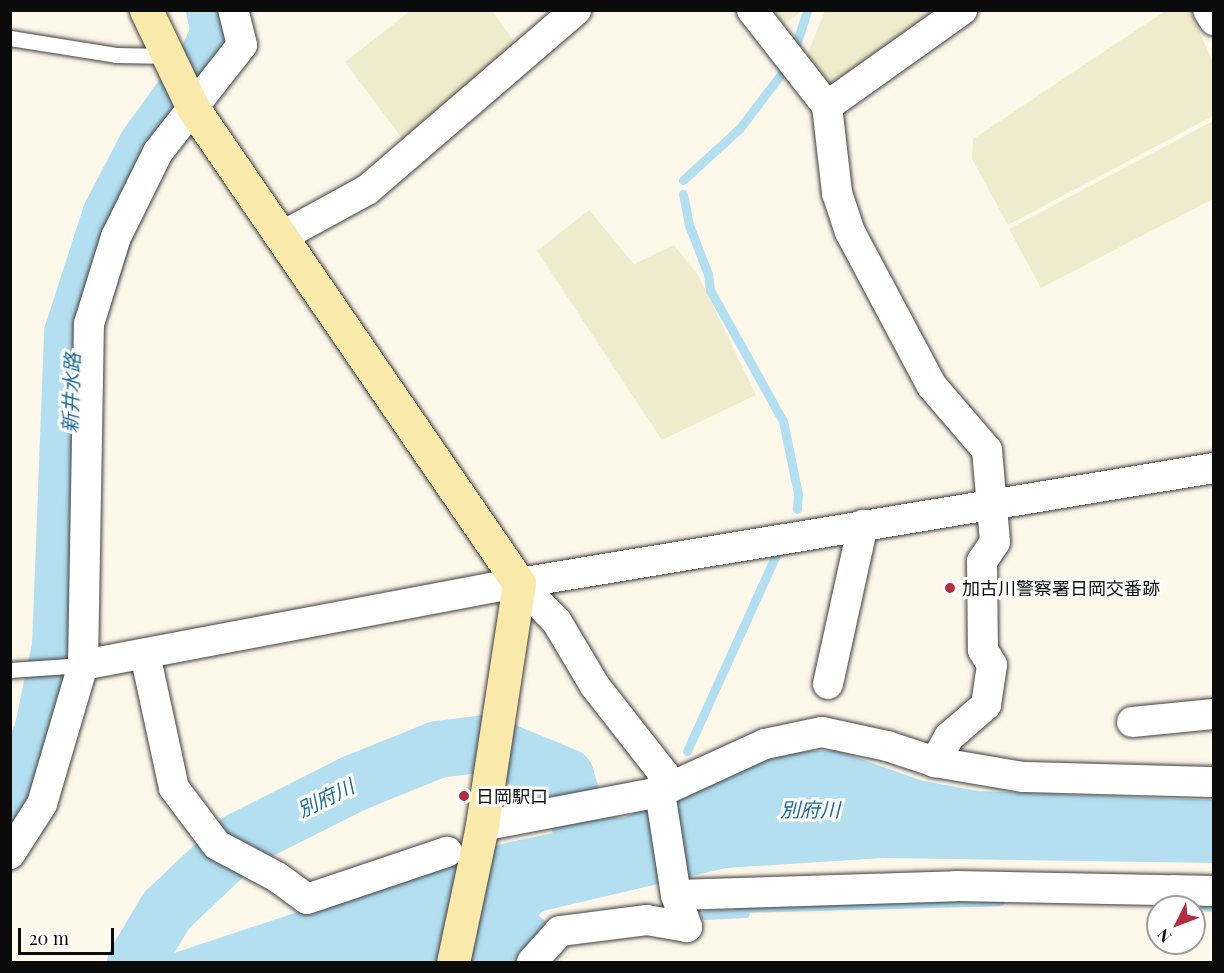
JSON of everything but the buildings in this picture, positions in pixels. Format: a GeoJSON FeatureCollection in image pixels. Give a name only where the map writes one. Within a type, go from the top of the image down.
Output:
{"type":"FeatureCollection","features":[{"type":"Feature","properties":{"kind":"street"},"geometry":{"type":"LineString","coordinates":[[146,10],[193,108],[519,583],[557,622],[595,686],[664,774],[660,792],[676,895],[687,927],[646,920],[560,931],[532,963]]}},
{"type":"Feature","properties":{"kind":"street"},"geometry":{"type":"LineString","coordinates":[[10,854],[42,804],[83,665],[89,324],[116,237],[158,152],[242,45],[233,10]]}},
{"type":"Feature","properties":{"kind":"street"},"geometry":{"type":"LineString","coordinates":[[281,237],[367,190],[576,10]]}},
{"type":"Feature","properties":{"kind":"street"},"geometry":{"type":"LineString","coordinates":[[752,10],[827,106],[837,193],[850,232],[933,386],[987,450],[995,542],[982,561],[983,650],[992,665],[987,705],[949,737],[935,762]]}},
{"type":"Feature","properties":{"kind":"street"},"geometry":{"type":"LineString","coordinates":[[827,106],[962,10]]}},
{"type":"Feature","properties":{"kind":"street"},"geometry":{"type":"LineString","coordinates":[[1208,10],[1214,20]]}},
{"type":"Feature","properties":{"kind":"street"},"geometry":{"type":"LineString","coordinates":[[83,665],[519,583],[1214,468]]}},
{"type":"Feature","properties":{"kind":"street"},"geometry":{"type":"LineString","coordinates":[[828,684],[863,525]]}},
{"type":"Feature","properties":{"kind":"street"},"geometry":{"type":"LineString","coordinates":[[453,963],[482,826],[519,583]]}},
{"type":"Feature","properties":{"kind":"street"},"geometry":{"type":"LineString","coordinates":[[145,654],[174,788],[217,845],[277,877],[307,899],[447,852]]}},
{"type":"Feature","properties":{"kind":"street"},"geometry":{"type":"LineString","coordinates":[[1132,722],[1214,714]]}},
{"type":"Feature","properties":{"kind":"street"},"geometry":{"type":"LineString","coordinates":[[482,826],[660,792],[765,744],[822,732],[887,746],[935,762],[1023,777],[1214,782]]}},
{"type":"Feature","properties":{"kind":"street"},"geometry":{"type":"LineString","coordinates":[[676,895],[956,886],[1214,891]]}},
{"type":"Feature","properties":{"kind":"lane"},"geometry":{"type":"LineString","coordinates":[[10,38],[116,55],[169,56]]}},
{"type":"Feature","properties":{"kind":"lane"},"geometry":{"type":"LineString","coordinates":[[10,670],[40,666],[83,665]]}},
{"type":"Feature","properties":{"kind":"shaded area"},"geometry":{"type":"Polygon","coordinates":[[[410,11],[492,11],[521,51],[407,145],[345,62],[410,11]]]}},
{"type":"Feature","properties":{"kind":"shaded area"},"geometry":{"type":"Polygon","coordinates":[[[760,11],[802,11],[775,31],[760,11]]]}},
{"type":"Feature","properties":{"kind":"shaded area"},"geometry":{"type":"Polygon","coordinates":[[[825,11],[946,11],[833,93],[803,65],[825,11]]]}},
{"type":"Feature","properties":{"kind":"shaded area"},"geometry":{"type":"Polygon","coordinates":[[[1165,11],[1190,11],[1213,62],[1213,116],[1008,225],[972,159],[973,139],[1165,11]]]}},
{"type":"Feature","properties":{"kind":"shaded area"},"geometry":{"type":"Polygon","coordinates":[[[1213,121],[1213,199],[1041,288],[1009,229],[1213,121]]]}},
{"type":"Feature","properties":{"kind":"shaded area"},"geometry":{"type":"Polygon","coordinates":[[[589,210],[634,264],[674,245],[698,275],[756,395],[662,440],[537,251],[589,210]]]}},
{"type":"Feature","properties":{"kind":"water","name":"別府川"},"geometry":{"type":"Polygon","coordinates":[[[807,751],[838,751],[923,781],[978,791],[1213,800],[1213,863],[883,858],[726,868],[543,911],[491,962],[131,962],[156,959],[505,843],[621,819],[760,759],[807,751]]]}},
{"type":"Feature","properties":{"kind":"waterway","name":"新井水路"},"geometry":{"type":"LineString","coordinates":[[10,805],[42,732],[60,646],[72,333],[110,215],[146,146],[205,64],[219,31],[214,10]]}},
{"type":"Feature","properties":{"kind":"waterway"},"geometry":{"type":"LineString","coordinates":[[795,48],[807,10]]}},
{"type":"Feature","properties":{"kind":"waterway"},"geometry":{"type":"LineString","coordinates":[[683,180],[740,128],[784,70]]}},
{"type":"Feature","properties":{"kind":"waterway"},"geometry":{"type":"LineString","coordinates":[[683,194],[689,225],[708,274],[710,290],[783,421],[798,494],[797,509]]}},
{"type":"Feature","properties":{"kind":"waterway"},"geometry":{"type":"LineString","coordinates":[[687,751],[777,553]]}},
{"type":"Feature","properties":{"kind":"waterway","name":"別府川"},"geometry":{"type":"LineString","coordinates":[[135,962],[166,910],[240,840],[353,783],[437,749],[485,743],[565,776],[586,846],[645,845]]}},
{"type":"Feature","properties":{"kind":"waterway"},"geometry":{"type":"LineString","coordinates":[[738,908],[1000,901]]}},
{"type":"Feature","properties":{"kind":"waterway"},"geometry":{"type":"LineString","coordinates":[[1206,907],[1214,907]]}},
{"type":"Feature","properties":{"kind":"waterway"},"geometry":{"type":"LineString","coordinates":[[705,915],[745,913]]}},
{"type":"Feature","properties":{"kind":"waterway","name":"別府川"},"geometry":{"type":"LineString","coordinates":[[500,962],[526,941]]}},
{"type":"Feature","properties":{"kind":"waterway"},"geometry":{"type":"LineString","coordinates":[[511,962],[527,948]]}},
{"type":"Feature","properties":{"kind":"place","name":"加古川警察署日岡交番跡"},"geometry":{"type":"Point","coordinates":[950,588]}},
{"type":"Feature","properties":{"kind":"place","name":"日岡駅口"},"geometry":{"type":"Point","coordinates":[464,796]}}]}
